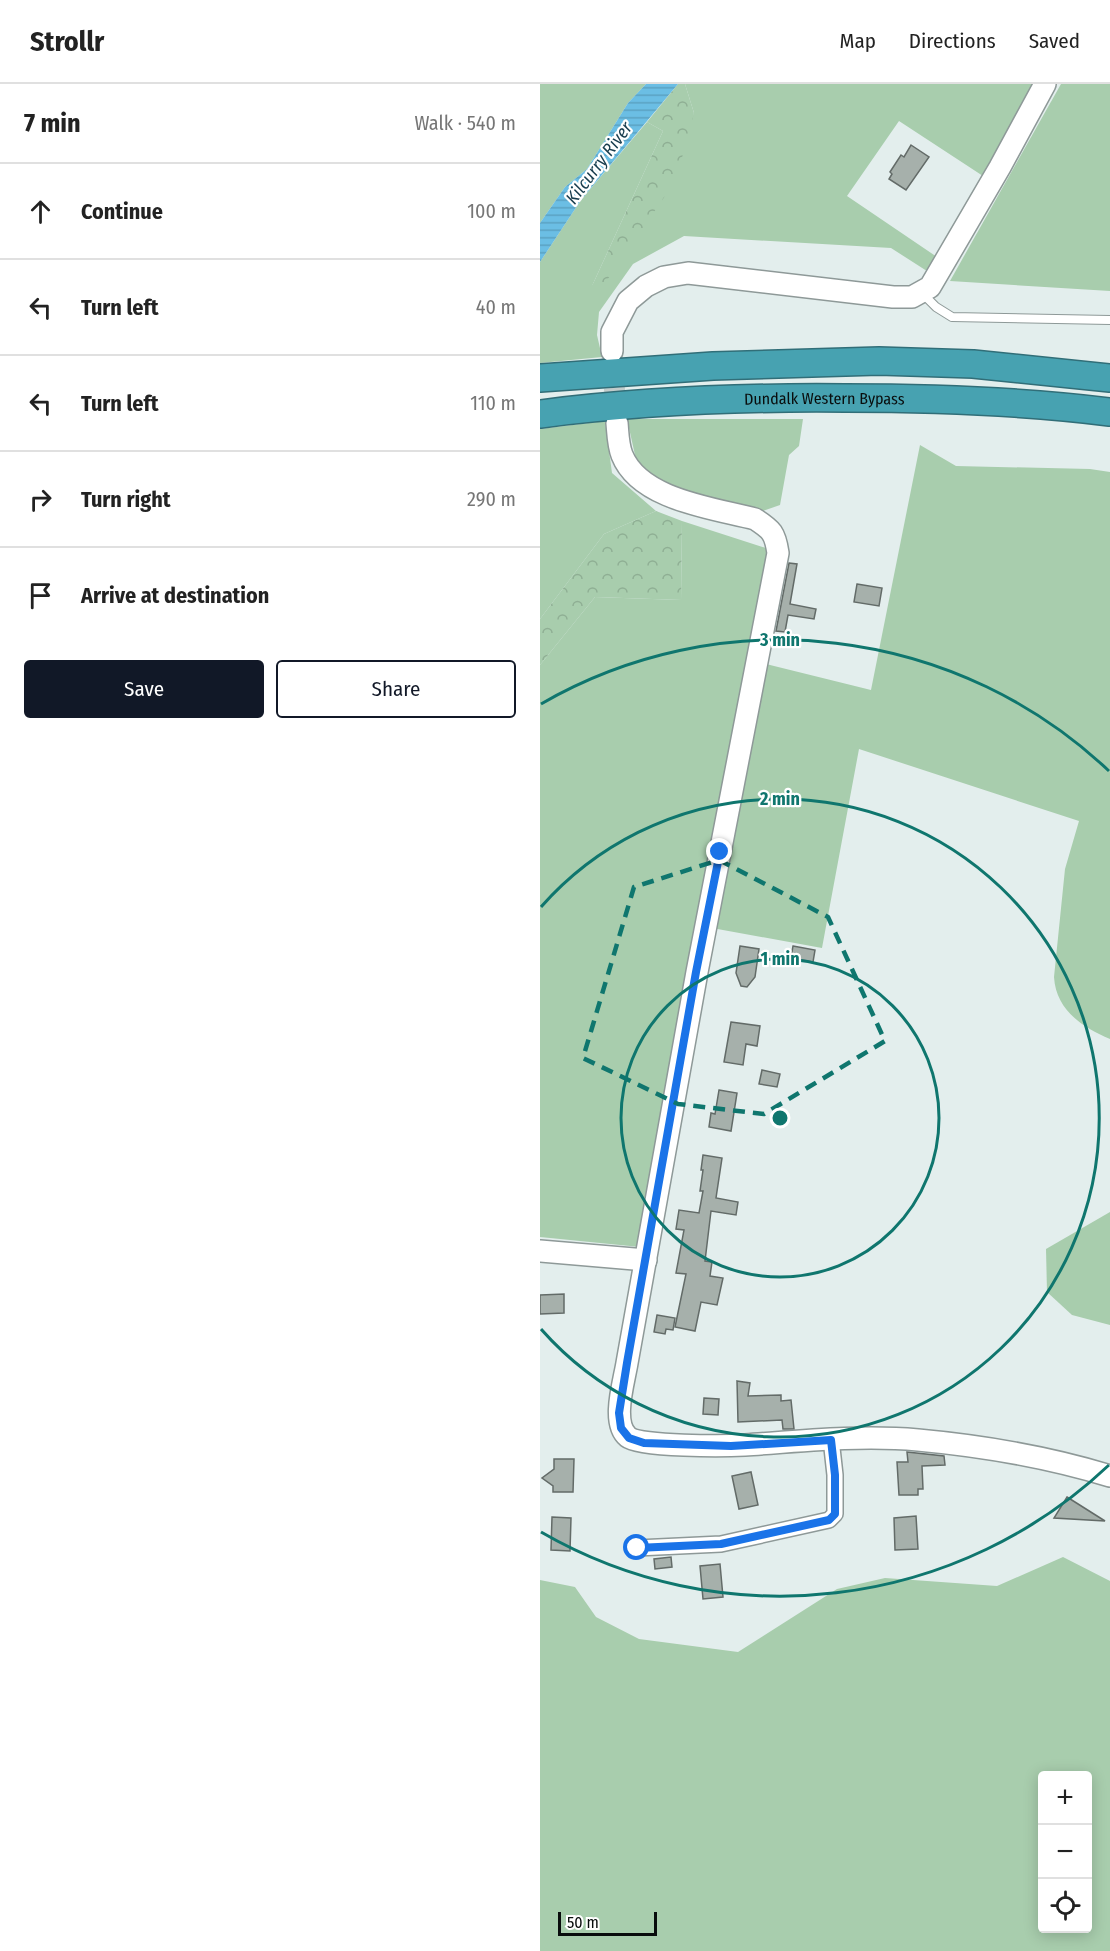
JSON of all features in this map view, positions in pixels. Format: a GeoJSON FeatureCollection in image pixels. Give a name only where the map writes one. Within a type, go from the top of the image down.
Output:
{"type":"FeatureCollection","features":[{"type":"Feature","properties":{"kind":"highway","name":"Dundalk Western Bypass"},"geometry":{"type":"LineString","coordinates":[[540,378],[713,366],[879,361],[973,364],[1110,378]]}},
{"type":"Feature","properties":{"kind":"highway","name":"Dundalk Western Bypass"},"geometry":{"type":"LineString","coordinates":[[540,414],[598,406],[779,397],[1022,403],[1110,412]]}},
{"type":"Feature","properties":{"kind":"street"},"geometry":{"type":"LineString","coordinates":[[612,351],[612,332],[628,301],[646,286],[664,277],[688,273],[892,297],[917,294],[930,287],[1046,84]]}},
{"type":"Feature","properties":{"kind":"street"},"geometry":{"type":"LineString","coordinates":[[617,423],[618,443],[622,457],[634,475],[665,494],[755,519],[769,528],[776,536],[778,553],[696,972],[619,1413],[621,1428],[629,1438],[644,1443],[731,1446],[831,1440],[916,1440],[1009,1451],[1110,1476]]}},
{"type":"Feature","properties":{"kind":"street"},"geometry":{"type":"LineString","coordinates":[[540,1251],[646,1260]]}},
{"type":"Feature","properties":{"kind":"street"},"geometry":{"type":"LineString","coordinates":[[637,1548],[721,1544],[829,1520],[835,1514],[835,1475],[831,1440]]}},
{"type":"Feature","properties":{"kind":"lane"},"geometry":{"type":"LineString","coordinates":[[917,294],[952,317],[1110,320]]}},
{"type":"Feature","properties":{"kind":"highlighted area"},"geometry":{"type":"Polygon","coordinates":[[[719,860],[828,917],[885,1041],[764,1114],[678,1104],[583,1058],[634,887],[719,860]]]}},
{"type":"Feature","properties":{"kind":"green space"},"geometry":{"type":"Polygon","coordinates":[[[540,84],[646,84],[628,103],[587,169],[565,187],[540,223],[540,84]]]}},
{"type":"Feature","properties":{"kind":"green space"},"geometry":{"type":"Polygon","coordinates":[[[678,84],[685,84],[694,113],[676,180],[601,289],[592,286],[663,131],[647,122],[678,84]]]}},
{"type":"Feature","properties":{"kind":"green space"},"geometry":{"type":"Polygon","coordinates":[[[685,84],[1035,84],[983,176],[899,121],[847,196],[937,257],[930,273],[891,248],[684,236],[633,264],[599,312],[597,335],[602,357],[540,363],[540,262],[581,200],[647,122],[663,131],[592,286],[694,113],[685,84]]]}},
{"type":"Feature","properties":{"kind":"green space"},"geometry":{"type":"Polygon","coordinates":[[[1061,84],[1110,84],[1110,291],[950,281],[1061,84]]]}},
{"type":"Feature","properties":{"kind":"green space"},"geometry":{"type":"Polygon","coordinates":[[[627,419],[803,419],[799,446],[789,455],[780,505],[757,513],[659,484],[637,464],[627,419]]]}},
{"type":"Feature","properties":{"kind":"green space"},"geometry":{"type":"Polygon","coordinates":[[[605,421],[612,473],[656,511],[604,534],[540,619],[540,429],[605,421]]]}},
{"type":"Feature","properties":{"kind":"green space"},"geometry":{"type":"Polygon","coordinates":[[[920,445],[956,466],[1090,469],[1110,472],[1110,1039],[1090,1029],[1072,1016],[1060,999],[1054,977],[1065,869],[1079,821],[859,749],[822,948],[712,928],[766,664],[871,690],[920,445]]]}},
{"type":"Feature","properties":{"kind":"green space"},"geometry":{"type":"Polygon","coordinates":[[[656,511],[682,521],[681,600],[595,597],[540,665],[540,619],[604,534],[656,511]]]}},
{"type":"Feature","properties":{"kind":"green space"},"geometry":{"type":"Polygon","coordinates":[[[682,521],[769,549],[640,1247],[540,1237],[540,665],[595,597],[681,600],[682,521]]]}},
{"type":"Feature","properties":{"kind":"green space"},"geometry":{"type":"Polygon","coordinates":[[[1110,1212],[1110,1325],[1072,1315],[1047,1292],[1046,1249],[1110,1212]]]}},
{"type":"Feature","properties":{"kind":"green space"},"geometry":{"type":"Polygon","coordinates":[[[1063,1557],[1110,1581],[1110,1951],[540,1951],[540,1580],[575,1587],[596,1617],[639,1639],[738,1652],[837,1589],[885,1578],[997,1586],[1063,1557]]]}},
{"type":"Feature","properties":{"kind":"water","name":"Kilcurry River"},"geometry":{"type":"Polygon","coordinates":[[[646,84],[678,84],[581,200],[540,262],[540,223],[565,187],[587,169],[628,103],[646,84]]]}},
{"type":"Feature","properties":{"kind":"building"},"geometry":{"type":"Polygon","coordinates":[[[911,145],[929,157],[906,190],[889,179],[892,174],[890,172],[901,155],[904,157],[911,145]]]}},
{"type":"Feature","properties":{"kind":"building"},"geometry":{"type":"Polygon","coordinates":[[[789,563],[797,564],[790,604],[816,609],[814,619],[788,615],[785,632],[776,631],[789,563]]]}},
{"type":"Feature","properties":{"kind":"building"},"geometry":{"type":"Polygon","coordinates":[[[857,584],[882,588],[879,606],[854,602],[857,584]]]}},
{"type":"Feature","properties":{"kind":"building"},"geometry":{"type":"Polygon","coordinates":[[[740,946],[759,949],[755,977],[747,987],[741,986],[736,973],[740,946]]]}},
{"type":"Feature","properties":{"kind":"building"},"geometry":{"type":"Polygon","coordinates":[[[793,946],[815,950],[813,962],[791,958],[793,946]]]}},
{"type":"Feature","properties":{"kind":"building"},"geometry":{"type":"Polygon","coordinates":[[[731,1022],[760,1026],[757,1046],[746,1044],[743,1065],[724,1062],[731,1022]]]}},
{"type":"Feature","properties":{"kind":"building"},"geometry":{"type":"Polygon","coordinates":[[[762,1070],[780,1074],[777,1087],[759,1084],[762,1070]]]}},
{"type":"Feature","properties":{"kind":"building"},"geometry":{"type":"Polygon","coordinates":[[[719,1090],[737,1093],[731,1131],[709,1127],[711,1113],[715,1114],[719,1090]]]}},
{"type":"Feature","properties":{"kind":"building"},"geometry":{"type":"Polygon","coordinates":[[[703,1155],[722,1158],[716,1198],[738,1202],[736,1215],[711,1211],[705,1261],[712,1262],[710,1276],[723,1278],[717,1305],[701,1302],[695,1331],[675,1327],[686,1274],[676,1273],[684,1230],[676,1229],[679,1210],[699,1213],[703,1191],[700,1191],[703,1155]]]}},
{"type":"Feature","properties":{"kind":"building"},"geometry":{"type":"Polygon","coordinates":[[[564,1294],[564,1313],[540,1314],[540,1295],[564,1294]]]}},
{"type":"Feature","properties":{"kind":"building"},"geometry":{"type":"Polygon","coordinates":[[[657,1315],[675,1318],[673,1330],[666,1329],[665,1334],[654,1332],[657,1315]]]}},
{"type":"Feature","properties":{"kind":"building"},"geometry":{"type":"Polygon","coordinates":[[[737,1381],[750,1383],[748,1396],[781,1395],[781,1401],[791,1400],[794,1429],[783,1429],[782,1420],[738,1422],[737,1381]]]}},
{"type":"Feature","properties":{"kind":"building"},"geometry":{"type":"Polygon","coordinates":[[[704,1398],[719,1399],[718,1415],[703,1414],[704,1398]]]}},
{"type":"Feature","properties":{"kind":"building"},"geometry":{"type":"Polygon","coordinates":[[[907,1452],[944,1456],[945,1465],[922,1466],[923,1489],[918,1489],[918,1495],[899,1495],[897,1462],[908,1462],[907,1452]]]}},
{"type":"Feature","properties":{"kind":"building"},"geometry":{"type":"Polygon","coordinates":[[[554,1459],[574,1459],[573,1492],[553,1492],[553,1486],[542,1478],[554,1469],[554,1459]]]}},
{"type":"Feature","properties":{"kind":"building"},"geometry":{"type":"Polygon","coordinates":[[[751,1472],[758,1505],[739,1509],[732,1476],[751,1472]]]}},
{"type":"Feature","properties":{"kind":"building"},"geometry":{"type":"Polygon","coordinates":[[[1067,1497],[1105,1521],[1054,1518],[1067,1497]]]}},
{"type":"Feature","properties":{"kind":"building"},"geometry":{"type":"Polygon","coordinates":[[[916,1516],[918,1549],[895,1550],[894,1518],[916,1516]]]}},
{"type":"Feature","properties":{"kind":"building"},"geometry":{"type":"Polygon","coordinates":[[[552,1517],[571,1518],[570,1551],[551,1550],[552,1517]]]}},
{"type":"Feature","properties":{"kind":"building"},"geometry":{"type":"Polygon","coordinates":[[[671,1557],[672,1567],[655,1569],[654,1559],[671,1557]]]}},
{"type":"Feature","properties":{"kind":"building"},"geometry":{"type":"Polygon","coordinates":[[[720,1564],[723,1597],[703,1599],[700,1566],[720,1564]]]}},
{"type":"Feature","properties":{"kind":"tunnel"},"geometry":{"type":"LineString","coordinates":[[612,357],[617,422]]}},
{"type":"Feature","properties":{"kind":"route"},"geometry":{"type":"LineString","coordinates":[[637,1548],[721,1544],[829,1520],[835,1514],[835,1475],[831,1440],[731,1446],[644,1443],[629,1438],[621,1428],[619,1413],[627,1363],[696,972],[720,852]]}}]}
